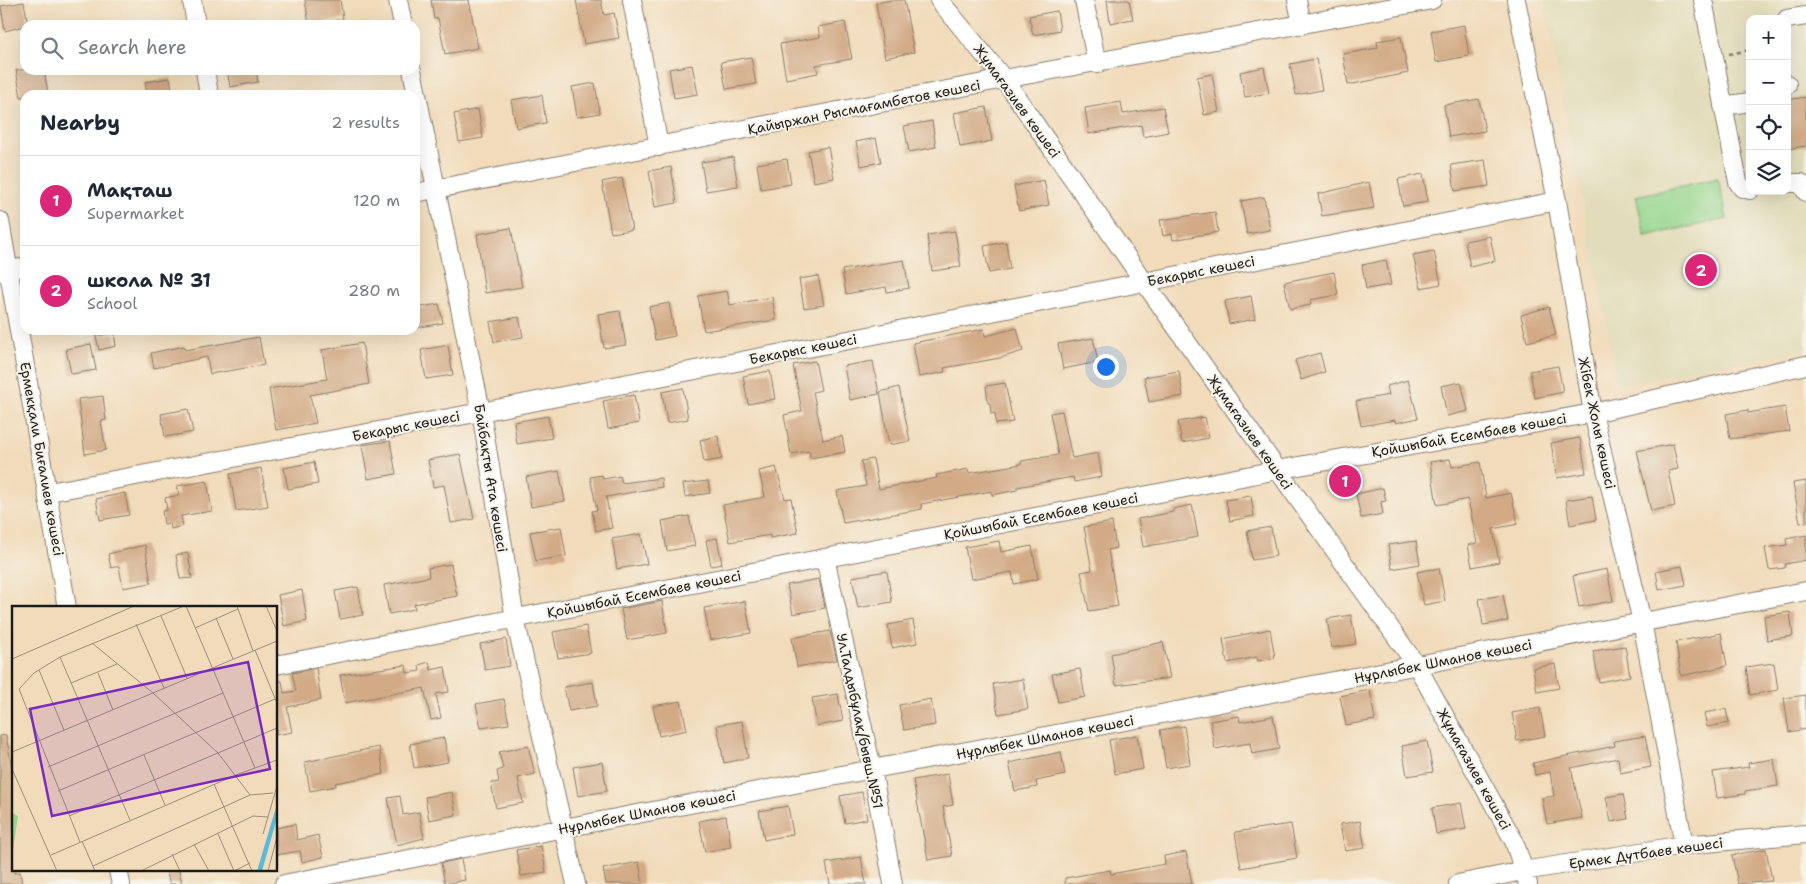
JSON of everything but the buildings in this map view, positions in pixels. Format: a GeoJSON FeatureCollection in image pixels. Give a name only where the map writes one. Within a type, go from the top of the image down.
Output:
{"type":"FeatureCollection","features":[{"type":"Feature","properties":{"kind":"street"},"geometry":{"type":"LineString","coordinates":[[192,0],[195,20]]}},
{"type":"Feature","properties":{"kind":"street"},"geometry":{"type":"LineString","coordinates":[[398,0],[402,20]]}},
{"type":"Feature","properties":{"kind":"street"},"geometry":{"type":"LineString","coordinates":[[632,0],[659,147]]}},
{"type":"Feature","properties":{"kind":"street","name":"Жұмағазиев көшесі"},"geometry":{"type":"LineString","coordinates":[[939,0],[1004,79],[1144,282],[1417,666],[1514,841],[1525,878]]}},
{"type":"Feature","properties":{"kind":"street"},"geometry":{"type":"LineString","coordinates":[[1084,0],[1097,64]]}},
{"type":"Feature","properties":{"kind":"street"},"geometry":{"type":"LineString","coordinates":[[1298,0],[1302,25]]}},
{"type":"Feature","properties":{"kind":"street","name":"Қайыржан Рысмағамбетов көшесі"},"geometry":{"type":"LineString","coordinates":[[420,192],[1004,79],[1097,64],[1432,0]]}},
{"type":"Feature","properties":{"kind":"street","name":"Жібек Жолы көшесі"},"geometry":{"type":"LineString","coordinates":[[1516,0],[1557,201],[1593,413],[1642,622],[1684,845]]}},
{"type":"Feature","properties":{"kind":"street"},"geometry":{"type":"LineString","coordinates":[[1702,0],[1738,182],[1742,188],[1746,189]]}},
{"type":"Feature","properties":{"kind":"street"},"geometry":{"type":"LineString","coordinates":[[1791,18],[1806,16]]}},
{"type":"Feature","properties":{"kind":"street"},"geometry":{"type":"LineString","coordinates":[[206,75],[209,90]]}},
{"type":"Feature","properties":{"kind":"street","name":"Байбақты Ата көшесі"},"geometry":{"type":"LineString","coordinates":[[413,75],[416,90]]}},
{"type":"Feature","properties":{"kind":"street"},"geometry":{"type":"LineString","coordinates":[[1723,106],[1746,103]]}},
{"type":"Feature","properties":{"kind":"street","name":"Байбақты Ата көшесі"},"geometry":{"type":"LineString","coordinates":[[420,110],[481,412],[515,619],[576,884]]}},
{"type":"Feature","properties":{"kind":"street"},"geometry":{"type":"LineString","coordinates":[[1791,183],[1801,182],[1806,192]]}},
{"type":"Feature","properties":{"kind":"street","name":"Бекарыс көшесі"},"geometry":{"type":"LineString","coordinates":[[49,492],[481,412],[1557,201]]}},
{"type":"Feature","properties":{"kind":"street","name":"Ермекқали Биғалиев көшесі"},"geometry":{"type":"LineString","coordinates":[[0,221],[4,271],[49,492],[68,606]]}},
{"type":"Feature","properties":{"kind":"street"},"geometry":{"type":"LineString","coordinates":[[4,271],[20,268]]}},
{"type":"Feature","properties":{"kind":"street","name":"Қойшыбай Есембаев көшесі"},"geometry":{"type":"LineString","coordinates":[[278,665],[1277,470],[1593,413],[1806,365]]}},
{"type":"Feature","properties":{"kind":"street","name":"Ул.Талдыбұлақ/бывш.№51"},"geometry":{"type":"LineString","coordinates":[[825,558],[872,769],[893,884]]}},
{"type":"Feature","properties":{"kind":"street","name":"Нұрлыбек Шманов көшесі"},"geometry":{"type":"LineString","coordinates":[[284,884],[564,828],[1806,591]]}},
{"type":"Feature","properties":{"kind":"street","name":"Ермек Дүтбаев көшесi"},"geometry":{"type":"LineString","coordinates":[[1458,884],[1525,878],[1684,845],[1806,834]]}},
{"type":"Feature","properties":{"kind":"path"},"geometry":{"type":"LineString","coordinates":[[1714,57],[1746,51]]}},
{"type":"Feature","properties":{"kind":"shaded area"},"geometry":{"type":"Polygon","coordinates":[[[1556,0],[1806,0],[1806,349],[1618,385],[1544,2],[1556,0]]]}},
{"type":"Feature","properties":{"kind":"green space"},"geometry":{"type":"Polygon","coordinates":[[[1718,178],[1727,219],[1645,236],[1636,196],[1718,178]]]}},
{"type":"Feature","properties":{"kind":"place","name":"школа № 31"},"geometry":{"type":"Point","coordinates":[1701,270]}},
{"type":"Feature","properties":{"kind":"place","name":"Мақташ"},"geometry":{"type":"Point","coordinates":[1345,481]}}]}
